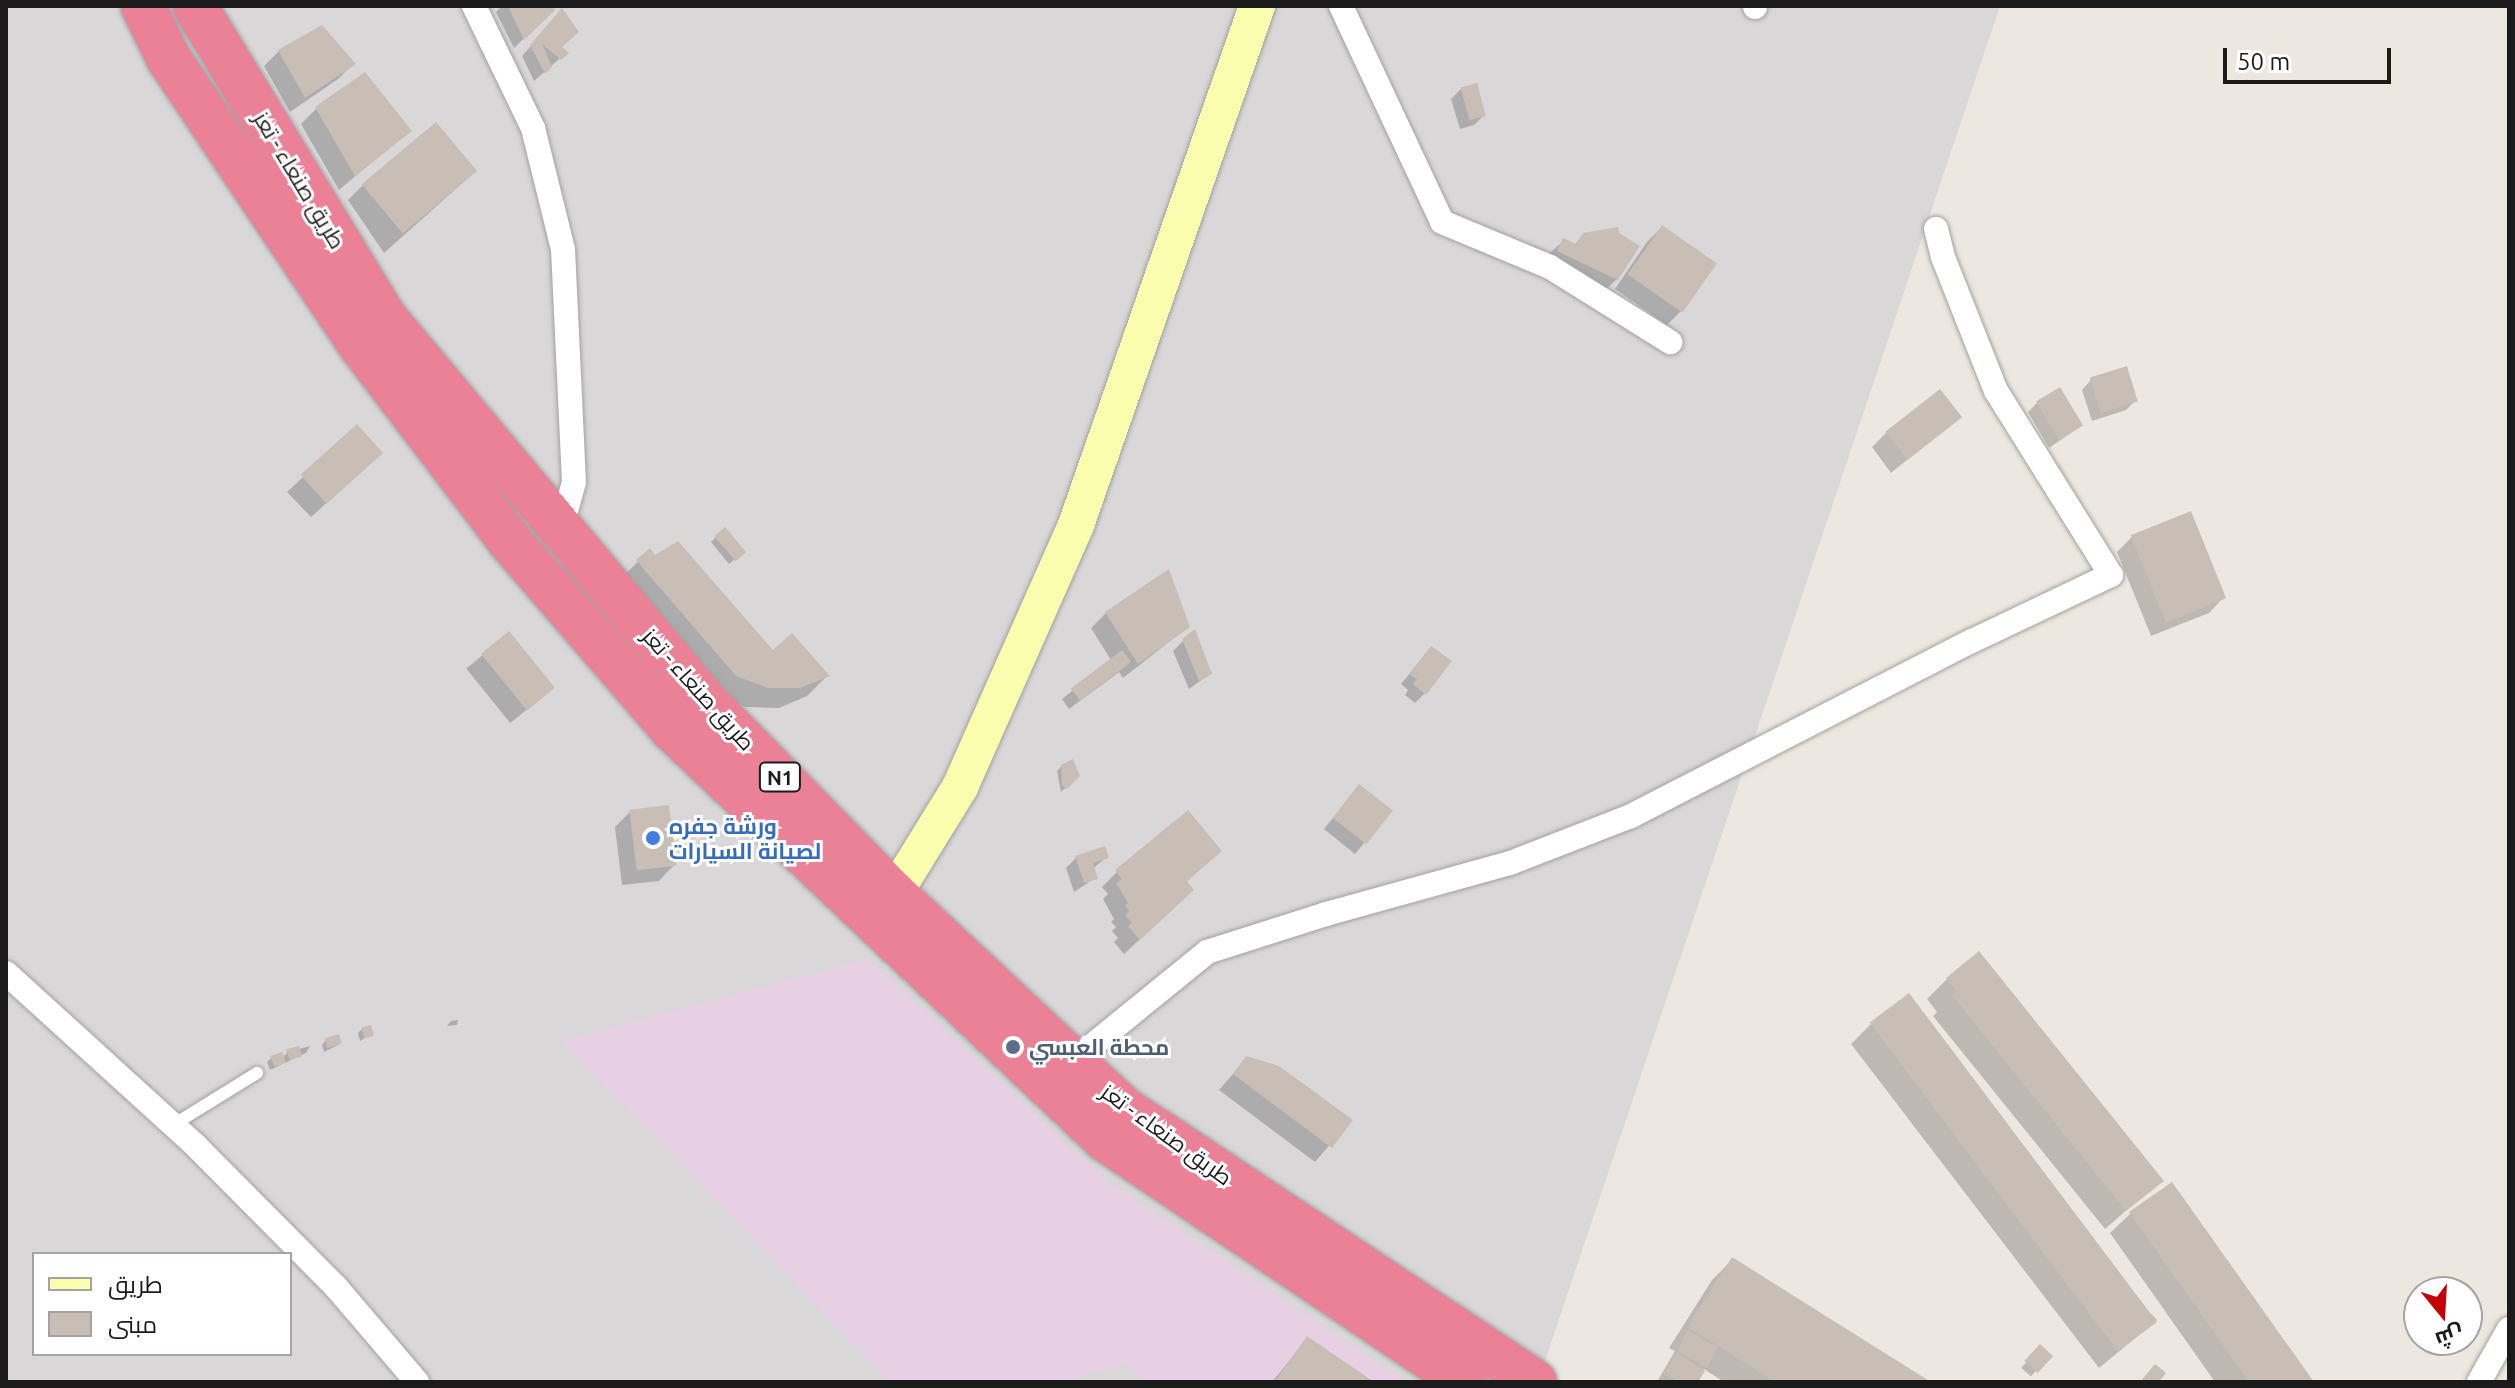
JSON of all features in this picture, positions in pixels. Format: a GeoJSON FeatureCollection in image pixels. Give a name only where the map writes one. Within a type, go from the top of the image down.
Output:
{"type":"FeatureCollection","features":[{"type":"Feature","properties":{"kind":"highway","name":"طريق صنعاء - تعز"},"geometry":{"type":"LineString","coordinates":[[143,6],[169,59],[359,343],[509,540],[672,729],[1105,1139],[1465,1382]]}},
{"type":"Feature","properties":{"kind":"highway","name":"طريق صنعاء - تعز"},"geometry":{"type":"LineString","coordinates":[[195,6],[384,317],[703,699],[894,894],[1124,1109],[1535,1382]]}},
{"type":"Feature","properties":{"kind":"street"},"geometry":{"type":"LineString","coordinates":[[474,6],[533,128],[563,249],[574,482],[561,529]]}},
{"type":"Feature","properties":{"kind":"street"},"geometry":{"type":"LineString","coordinates":[[894,894],[960,787],[1076,525],[1257,6]]}},
{"type":"Feature","properties":{"kind":"street"},"geometry":{"type":"LineString","coordinates":[[1341,6],[1442,222],[1550,267],[1670,342]]}},
{"type":"Feature","properties":{"kind":"street"},"geometry":{"type":"LineString","coordinates":[[1073,1061],[1207,952],[1326,914],[1510,863],[1631,816],[1972,641],[2111,575],[1996,391],[1943,257],[1936,229]]}},
{"type":"Feature","properties":{"kind":"street"},"geometry":{"type":"LineString","coordinates":[[6,973],[173,1125],[336,1287],[417,1382]]}},
{"type":"Feature","properties":{"kind":"street"},"geometry":{"type":"LineString","coordinates":[[2479,1382],[2509,1329]]}},
{"type":"Feature","properties":{"kind":"lane"},"geometry":{"type":"LineString","coordinates":[[173,1125],[257,1073]]}},
{"type":"Feature","properties":{"kind":"shaded area"},"geometry":{"type":"Polygon","coordinates":[[[6,6],[2000,6],[1538,1382],[6,1382],[6,6]]]}},
{"type":"Feature","properties":{"kind":"shaded area"},"geometry":{"type":"Polygon","coordinates":[[[867,959],[1113,1186],[1407,1382],[1147,1382],[1126,1364],[1061,1382],[891,1382],[562,1041],[867,959]]]}},
{"type":"Feature","properties":{"kind":"building"},"geometry":{"type":"Polygon","coordinates":[[[508,6],[553,6],[555,10],[524,40],[508,6]]]}},
{"type":"Feature","properties":{"kind":"building"},"geometry":{"type":"Polygon","coordinates":[[[562,8],[579,32],[562,47],[569,53],[561,60],[542,44],[552,67],[545,74],[530,45],[562,8]]]}},
{"type":"Feature","properties":{"kind":"building"},"geometry":{"type":"Polygon","coordinates":[[[322,25],[356,64],[305,98],[278,50],[322,25]]]}},
{"type":"Feature","properties":{"kind":"building"},"geometry":{"type":"Polygon","coordinates":[[[365,72],[412,131],[355,176],[315,107],[365,72]]]}},
{"type":"Feature","properties":{"kind":"building"},"geometry":{"type":"Polygon","coordinates":[[[1477,83],[1486,116],[1469,120],[1461,87],[1477,83]]]}},
{"type":"Feature","properties":{"kind":"building"},"geometry":{"type":"Polygon","coordinates":[[[436,122],[477,171],[403,233],[362,184],[436,122]]]}},
{"type":"Feature","properties":{"kind":"building"},"geometry":{"type":"Polygon","coordinates":[[[1662,225],[1717,263],[1682,313],[1628,274],[1662,225]]]}},
{"type":"Feature","properties":{"kind":"building"},"geometry":{"type":"Polygon","coordinates":[[[1618,227],[1619,233],[1640,246],[1618,280],[1557,251],[1563,238],[1576,244],[1583,233],[1618,227]]]}},
{"type":"Feature","properties":{"kind":"building"},"geometry":{"type":"Polygon","coordinates":[[[2127,366],[2138,401],[2101,413],[2090,377],[2127,366]]]}},
{"type":"Feature","properties":{"kind":"building"},"geometry":{"type":"Polygon","coordinates":[[[2060,387],[2083,426],[2059,440],[2036,401],[2060,387]]]}},
{"type":"Feature","properties":{"kind":"building"},"geometry":{"type":"Polygon","coordinates":[[[1940,389],[1962,417],[1908,460],[1886,431],[1940,389]]]}},
{"type":"Feature","properties":{"kind":"building"},"geometry":{"type":"Polygon","coordinates":[[[357,424],[383,453],[327,504],[301,475],[357,424]]]}},
{"type":"Feature","properties":{"kind":"building"},"geometry":{"type":"Polygon","coordinates":[[[2191,511],[2226,598],[2166,623],[2131,535],[2191,511]]]}},
{"type":"Feature","properties":{"kind":"building"},"geometry":{"type":"Polygon","coordinates":[[[725,527],[746,552],[735,561],[714,536],[725,527]]]}},
{"type":"Feature","properties":{"kind":"building"},"geometry":{"type":"Polygon","coordinates":[[[678,541],[773,650],[792,633],[830,676],[800,688],[768,688],[736,676],[636,560],[650,548],[655,555],[678,541]]]}},
{"type":"Feature","properties":{"kind":"building"},"geometry":{"type":"Polygon","coordinates":[[[1169,569],[1190,627],[1138,664],[1105,612],[1169,569]]]}},
{"type":"Feature","properties":{"kind":"building"},"geometry":{"type":"Polygon","coordinates":[[[1195,629],[1212,674],[1199,681],[1182,639],[1195,629]]]}},
{"type":"Feature","properties":{"kind":"building"},"geometry":{"type":"Polygon","coordinates":[[[509,631],[555,688],[527,710],[481,654],[509,631]]]}},
{"type":"Feature","properties":{"kind":"building"},"geometry":{"type":"Polygon","coordinates":[[[1431,646],[1452,661],[1426,695],[1413,684],[1417,679],[1409,674],[1431,646]]]}},
{"type":"Feature","properties":{"kind":"building"},"geometry":{"type":"Polygon","coordinates":[[[1122,650],[1131,662],[1080,700],[1071,689],[1122,650]]]}},
{"type":"Feature","properties":{"kind":"building"},"geometry":{"type":"Polygon","coordinates":[[[1073,759],[1080,776],[1067,789],[1062,785],[1061,765],[1073,759]]]}},
{"type":"Feature","properties":{"kind":"building"},"geometry":{"type":"Polygon","coordinates":[[[1359,784],[1393,810],[1366,844],[1333,818],[1359,784]]]}},
{"type":"Feature","properties":{"kind":"building","name":"ورشة جفره لصيانة السيارات"},"geometry":{"type":"Polygon","coordinates":[[[669,805],[676,866],[637,870],[629,810],[669,805]]]}},
{"type":"Feature","properties":{"kind":"building"},"geometry":{"type":"Polygon","coordinates":[[[1188,810],[1222,851],[1187,881],[1194,890],[1140,940],[1128,926],[1132,923],[1125,915],[1129,911],[1125,905],[1128,903],[1116,883],[1122,879],[1115,870],[1188,810]]]}},
{"type":"Feature","properties":{"kind":"building"},"geometry":{"type":"Polygon","coordinates":[[[1105,846],[1109,858],[1093,863],[1098,879],[1084,883],[1075,856],[1105,846]]]}},
{"type":"Feature","properties":{"kind":"building"},"geometry":{"type":"Polygon","coordinates":[[[1979,951],[2164,1181],[2126,1211],[1952,995],[1957,991],[1946,978],[1979,951]]]}},
{"type":"Feature","properties":{"kind":"building"},"geometry":{"type":"Polygon","coordinates":[[[1909,993],[2157,1322],[2118,1352],[1870,1022],[1909,993]]]}},
{"type":"Feature","properties":{"kind":"building"},"geometry":{"type":"Polygon","coordinates":[[[371,1025],[374,1036],[364,1038],[361,1028],[371,1025]]]}},
{"type":"Feature","properties":{"kind":"building"},"geometry":{"type":"Polygon","coordinates":[[[339,1034],[342,1044],[328,1048],[325,1038],[339,1034]]]}},
{"type":"Feature","properties":{"kind":"building"},"geometry":{"type":"Polygon","coordinates":[[[299,1046],[302,1057],[289,1060],[286,1049],[299,1046]]]}},
{"type":"Feature","properties":{"kind":"building"},"geometry":{"type":"Polygon","coordinates":[[[282,1052],[286,1062],[275,1067],[270,1056],[282,1052]]]}},
{"type":"Feature","properties":{"kind":"building"},"geometry":{"type":"Polygon","coordinates":[[[1246,1056],[1279,1066],[1353,1120],[1332,1148],[1233,1074],[1246,1056]]]}},
{"type":"Feature","properties":{"kind":"building"},"geometry":{"type":"Polygon","coordinates":[[[2172,1182],[2314,1382],[2249,1382],[2129,1212],[2172,1182]]]}},
{"type":"Feature","properties":{"kind":"building"},"geometry":{"type":"Polygon","coordinates":[[[1732,1257],[1931,1382],[1776,1382],[1688,1327],[1732,1257]]]}},
{"type":"Feature","properties":{"kind":"building"},"geometry":{"type":"Polygon","coordinates":[[[1688,1331],[1718,1347],[1707,1367],[1677,1351],[1688,1331]]]}},
{"type":"Feature","properties":{"kind":"building"},"geometry":{"type":"Polygon","coordinates":[[[1307,1336],[1371,1380],[1274,1382],[1307,1336]]]}},
{"type":"Feature","properties":{"kind":"building"},"geometry":{"type":"Polygon","coordinates":[[[2040,1344],[2053,1356],[2037,1373],[2024,1361],[2040,1344]]]}},
{"type":"Feature","properties":{"kind":"building"},"geometry":{"type":"Polygon","coordinates":[[[1677,1353],[1705,1371],[1698,1382],[1679,1382],[1664,1373],[1677,1353]]]}},
{"type":"Feature","properties":{"kind":"building"},"geometry":{"type":"Polygon","coordinates":[[[2155,1364],[2166,1373],[2159,1382],[2140,1382],[2155,1364]]]}},
{"type":"Feature","properties":{"kind":"place","name":"ورشة جفره لصيانة السيارات"},"geometry":{"type":"Point","coordinates":[653,838]}},
{"type":"Feature","properties":{"kind":"place","name":"محطة العبسي"},"geometry":{"type":"Point","coordinates":[1013,1047]}}]}
